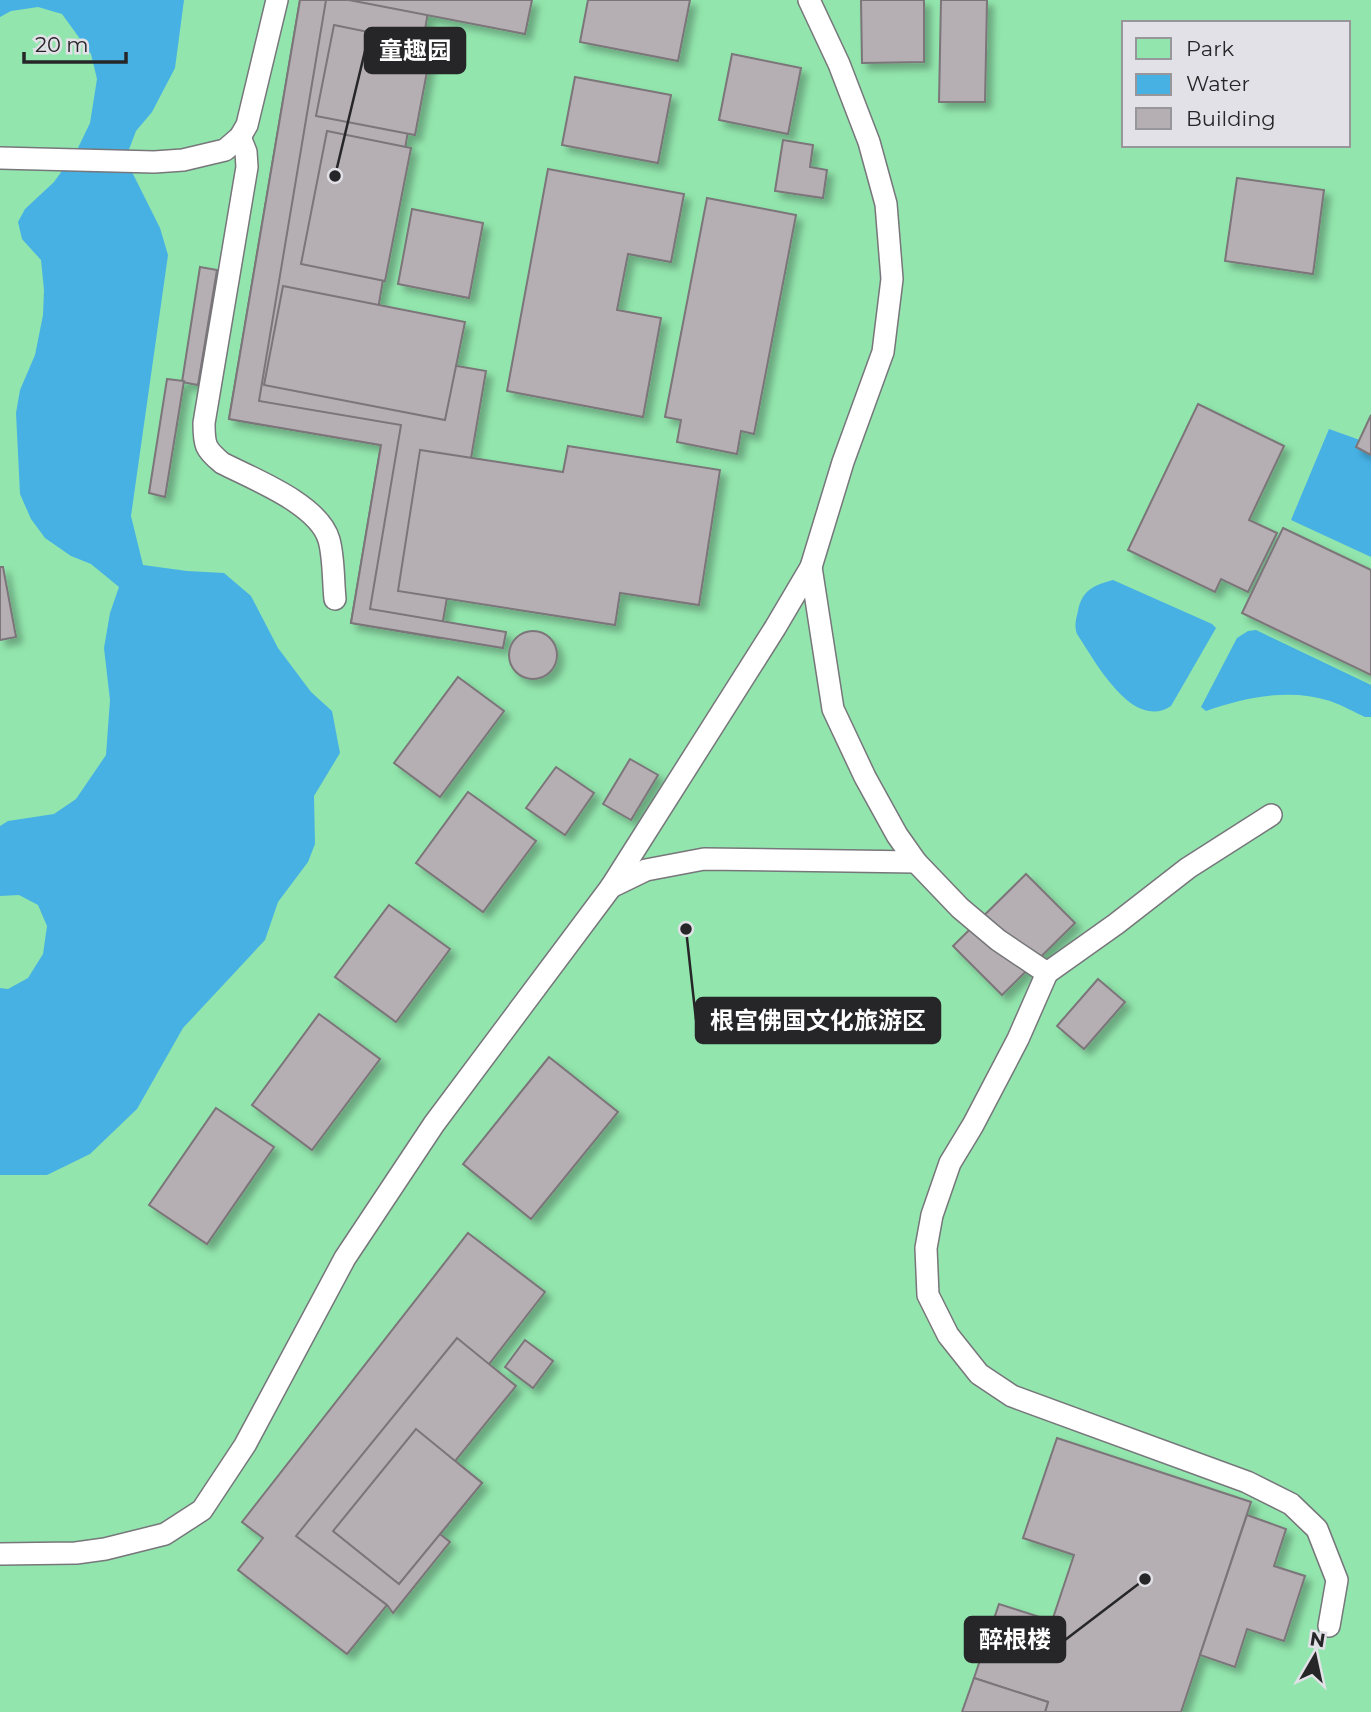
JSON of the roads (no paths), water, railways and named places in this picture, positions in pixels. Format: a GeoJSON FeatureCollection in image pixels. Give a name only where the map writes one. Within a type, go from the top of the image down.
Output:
{"type":"FeatureCollection","features":[{"type":"Feature","properties":{"kind":"lane"},"geometry":{"type":"LineString","coordinates":[[0,158],[154,162],[218,152],[230,146],[240,137],[247,125],[277,0]]}},
{"type":"Feature","properties":{"kind":"lane"},"geometry":{"type":"LineString","coordinates":[[0,1554],[76,1553],[105,1549],[165,1534],[202,1510],[244,1445],[345,1258],[434,1124],[611,887],[768,640],[811,567],[843,462],[883,352],[892,279],[886,204],[869,142],[839,64],[809,0]]}},
{"type":"Feature","properties":{"kind":"lane"},"geometry":{"type":"LineString","coordinates":[[240,137],[246,152],[247,167],[204,424],[205,444],[211,454],[222,463],[296,502],[321,525],[330,542],[335,599]]}},
{"type":"Feature","properties":{"kind":"lane"},"geometry":{"type":"LineString","coordinates":[[811,567],[834,709],[864,777],[897,835],[916,862],[960,908],[999,940],[1047,973]]}},
{"type":"Feature","properties":{"kind":"lane"},"geometry":{"type":"LineString","coordinates":[[1271,815],[1188,868],[1047,973],[1018,1039],[950,1163],[932,1215],[926,1248],[928,1295],[948,1335],[979,1374],[1013,1396],[1247,1482],[1291,1504],[1317,1529],[1337,1580],[1329,1626]]}},
{"type":"Feature","properties":{"kind":"lane"},"geometry":{"type":"LineString","coordinates":[[611,887],[646,870],[704,859],[916,862]]}},
{"type":"Feature","properties":{"kind":"water"},"geometry":{"type":"Polygon","coordinates":[[[0,0],[184,0],[175,68],[152,112],[136,131],[128,152],[132,172],[160,228],[168,255],[131,516],[143,565],[224,573],[251,596],[278,648],[311,692],[332,711],[340,753],[314,796],[315,844],[308,862],[278,902],[265,940],[183,1028],[137,1109],[90,1154],[47,1175],[0,1175],[0,988],[8,989],[28,978],[43,954],[47,926],[38,905],[19,895],[0,896],[0,826],[8,821],[54,814],[76,799],[106,755],[110,700],[104,648],[110,613],[119,587],[91,564],[71,556],[45,538],[31,519],[20,494],[16,413],[20,390],[35,355],[43,315],[44,290],[41,260],[22,239],[18,222],[25,209],[54,182],[77,150],[90,123],[97,79],[91,54],[62,14],[38,7],[11,11],[0,17],[0,0]]]}},
{"type":"Feature","properties":{"kind":"water"},"geometry":{"type":"Polygon","coordinates":[[[1329,429],[1371,444],[1371,557],[1291,520],[1329,429]]]}},
{"type":"Feature","properties":{"kind":"water"},"geometry":{"type":"Polygon","coordinates":[[[1113,580],[1216,628],[1171,706],[1156,711],[1142,709],[1129,701],[1104,675],[1077,634],[1076,619],[1082,598],[1095,586],[1113,580]]]}},
{"type":"Feature","properties":{"kind":"water"},"geometry":{"type":"Polygon","coordinates":[[[1256,630],[1371,685],[1371,717],[1365,717],[1330,701],[1299,695],[1252,698],[1206,711],[1201,707],[1237,638],[1248,631],[1256,630]]]}},
{"type":"Feature","properties":{"kind":"place","name":"童趣园"},"geometry":{"type":"Point","coordinates":[335,176]}},
{"type":"Feature","properties":{"kind":"place","name":"根宫佛国文化旅游区"},"geometry":{"type":"Point","coordinates":[686,929]}},
{"type":"Feature","properties":{"kind":"place","name":"醉根楼"},"geometry":{"type":"Point","coordinates":[1145,1579]}}]}
